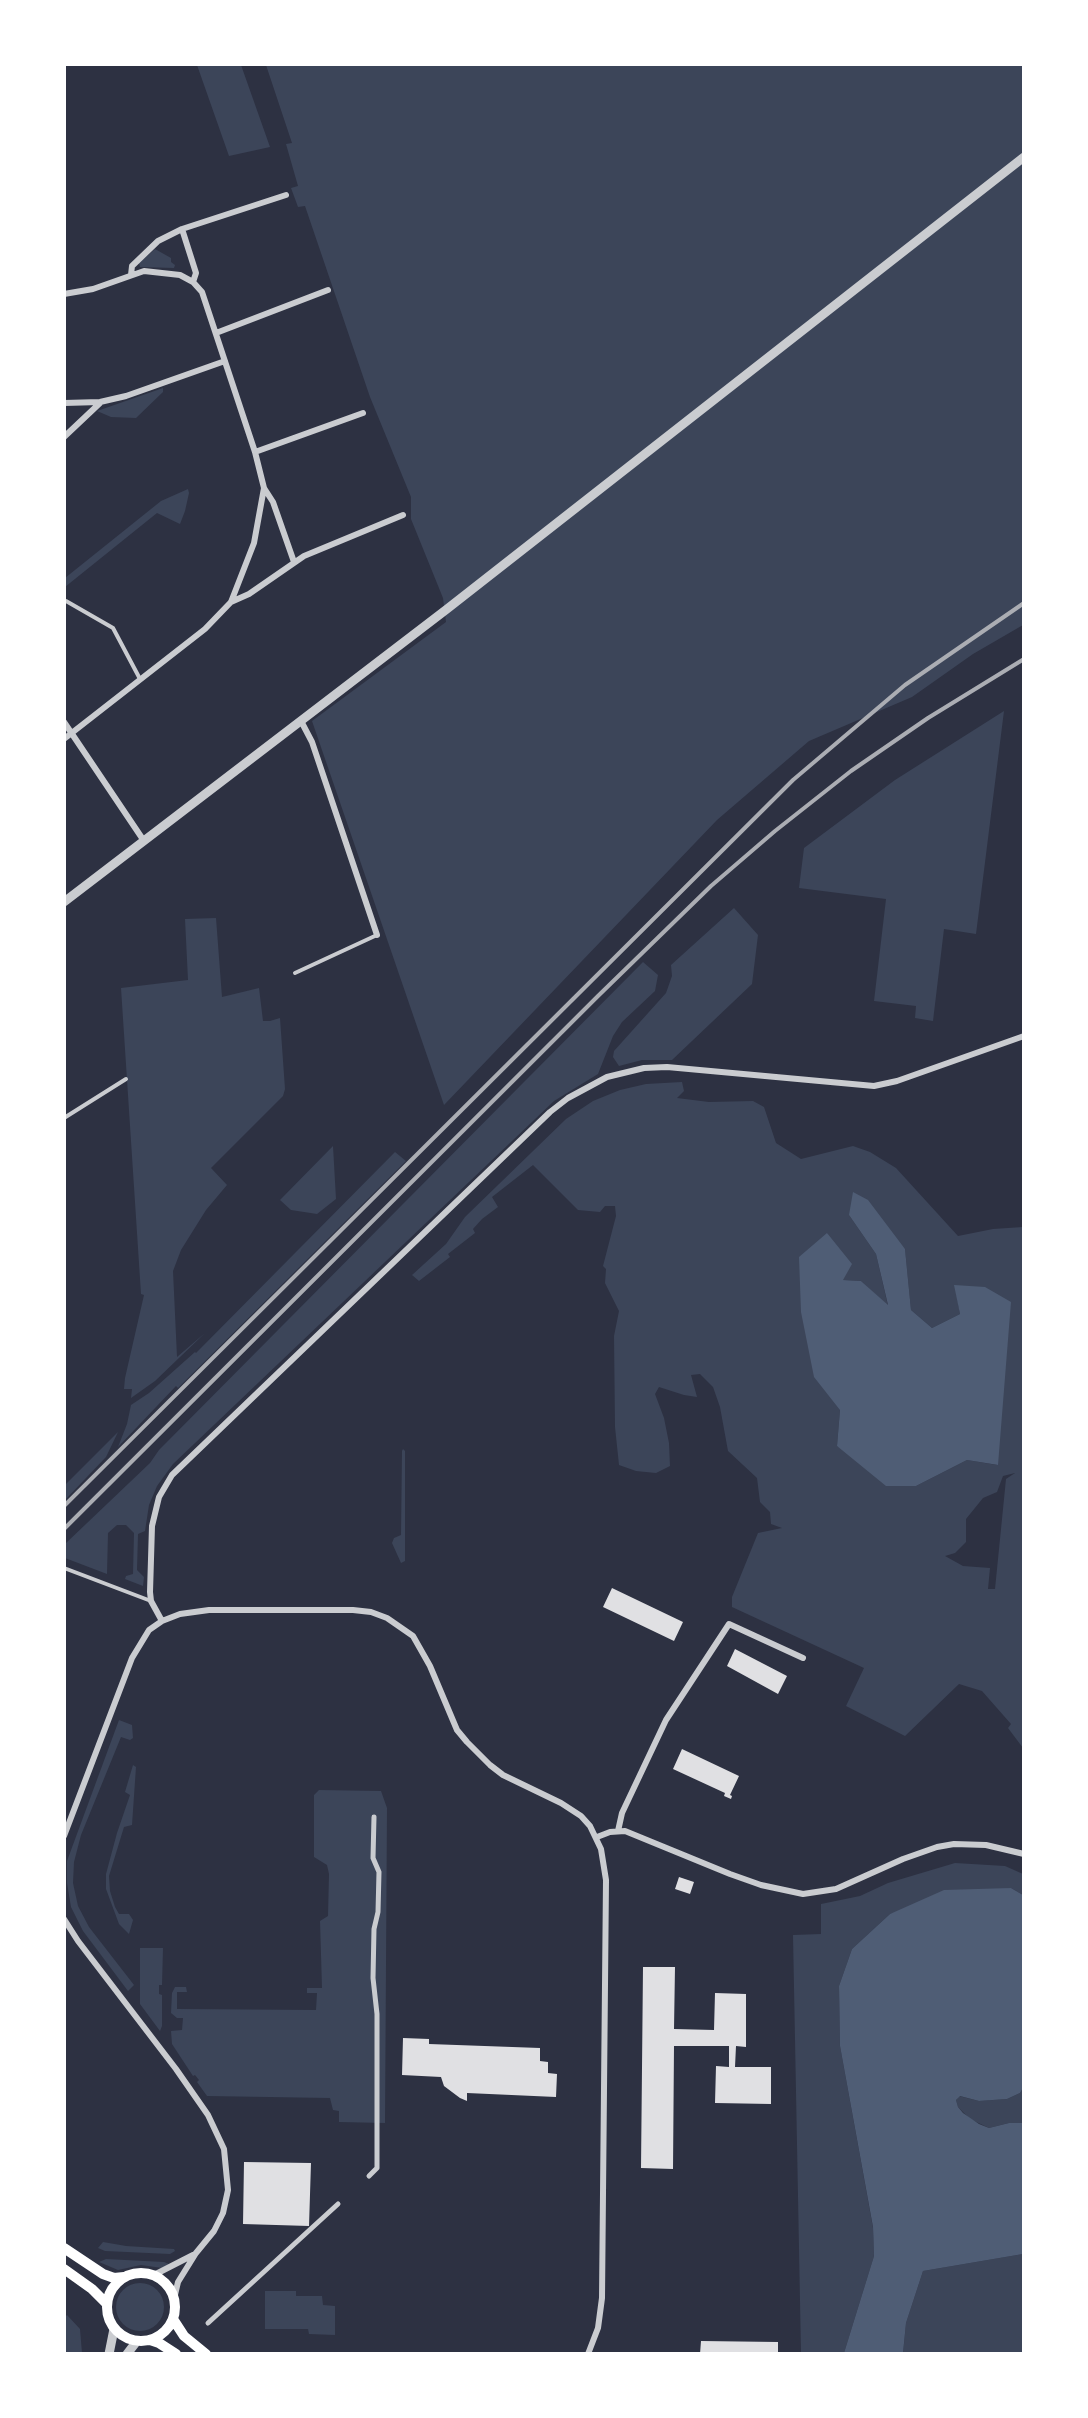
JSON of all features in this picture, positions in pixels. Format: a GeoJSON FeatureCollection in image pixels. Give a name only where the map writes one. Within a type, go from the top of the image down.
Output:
{"type":"FeatureCollection","features":[{"type":"Feature","properties":{"kind":"main road"},"geometry":{"type":"LineString","coordinates":[[64,2248],[103,2274],[114,2278],[138,2274],[152,2276],[166,2285],[174,2300],[172,2319],[164,2332],[150,2340]]}},
{"type":"Feature","properties":{"kind":"main road"},"geometry":{"type":"LineString","coordinates":[[64,2269],[92,2289],[107,2304]]}},
{"type":"Feature","properties":{"kind":"main road"},"geometry":{"type":"LineString","coordinates":[[125,2277],[112,2288],[107,2304],[107,2313],[114,2329],[128,2339],[150,2340],[176,2354]]}},
{"type":"Feature","properties":{"kind":"main road"},"geometry":{"type":"LineString","coordinates":[[172,2319],[184,2336],[206,2354]]}},
{"type":"Feature","properties":{"kind":"street"},"geometry":{"type":"LineString","coordinates":[[64,902],[447,609],[1023,157]]}},
{"type":"Feature","properties":{"kind":"street"},"geometry":{"type":"LineString","coordinates":[[131,274],[132,266],[158,241],[182,229],[286,195]]}},
{"type":"Feature","properties":{"kind":"street"},"geometry":{"type":"LineString","coordinates":[[182,229],[196,273],[193,282]]}},
{"type":"Feature","properties":{"kind":"street"},"geometry":{"type":"LineString","coordinates":[[64,294],[93,289],[144,271],[163,271],[180,275],[193,282],[202,292],[255,452],[264,488],[273,502],[294,562]]}},
{"type":"Feature","properties":{"kind":"street"},"geometry":{"type":"LineString","coordinates":[[216,333],[328,290]]}},
{"type":"Feature","properties":{"kind":"street"},"geometry":{"type":"LineString","coordinates":[[64,402],[100,402],[126,396],[225,361]]}},
{"type":"Feature","properties":{"kind":"street"},"geometry":{"type":"LineString","coordinates":[[64,437],[100,402]]}},
{"type":"Feature","properties":{"kind":"street"},"geometry":{"type":"LineString","coordinates":[[255,452],[363,413]]}},
{"type":"Feature","properties":{"kind":"street"},"geometry":{"type":"LineString","coordinates":[[231,602],[254,543],[264,488]]}},
{"type":"Feature","properties":{"kind":"street"},"geometry":{"type":"LineString","coordinates":[[64,739],[205,629],[231,602],[249,594],[304,556],[404,515]]}},
{"type":"Feature","properties":{"kind":"street"},"geometry":{"type":"LineString","coordinates":[[301,721],[312,742],[378,935]]}},
{"type":"Feature","properties":{"kind":"street"},"geometry":{"type":"LineString","coordinates":[[64,722],[144,841]]}},
{"type":"Feature","properties":{"kind":"street"},"geometry":{"type":"LineString","coordinates":[[162,1621],[151,1601],[153,1516],[159,1497],[172,1475],[550,1112],[568,1098],[607,1077],[644,1068],[667,1067],[874,1086],[897,1081],[1023,1035]]}},
{"type":"Feature","properties":{"kind":"street"},"geometry":{"type":"LineString","coordinates":[[64,1836],[132,1658],[149,1630],[162,1621],[180,1614],[208,1610],[353,1610],[371,1612],[387,1618],[413,1636],[422,1649],[458,1730],[479,1756],[503,1775],[572,1809],[590,1826],[597,1837],[604,1862],[606,1880],[602,2298],[598,2328],[588,2354]]}},
{"type":"Feature","properties":{"kind":"street"},"geometry":{"type":"LineString","coordinates":[[618,1831],[620,1818],[666,1720],[729,1624],[802,1658]]}},
{"type":"Feature","properties":{"kind":"street"},"geometry":{"type":"LineString","coordinates":[[369,2176],[377,2168],[377,2014],[373,1988],[373,1962],[379,1872],[373,1858],[374,1816]]}},
{"type":"Feature","properties":{"kind":"street"},"geometry":{"type":"LineString","coordinates":[[597,1837],[618,1831],[632,1833],[761,1885],[802,1894],[836,1889],[903,1858],[937,1847],[954,1844],[986,1845],[1023,1854]]}},
{"type":"Feature","properties":{"kind":"street"},"geometry":{"type":"LineString","coordinates":[[64,1919],[78,1941],[177,2069],[208,2115],[222,2144],[228,2175],[227,2201],[220,2221],[175,2286],[174,2300]]}},
{"type":"Feature","properties":{"kind":"street"},"geometry":{"type":"LineString","coordinates":[[208,2323],[338,2204]]}},
{"type":"Feature","properties":{"kind":"street"},"geometry":{"type":"LineString","coordinates":[[152,2276],[196,2253]]}},
{"type":"Feature","properties":{"kind":"street"},"geometry":{"type":"LineString","coordinates":[[110,2354],[114,2329]]}},
{"type":"Feature","properties":{"kind":"street"},"geometry":{"type":"LineString","coordinates":[[127,2354],[137,2341]]}},
{"type":"Feature","properties":{"kind":"lane"},"geometry":{"type":"LineString","coordinates":[[66,601],[113,628],[140,679]]}},
{"type":"Feature","properties":{"kind":"lane"},"geometry":{"type":"LineString","coordinates":[[295,973],[378,935]]}},
{"type":"Feature","properties":{"kind":"lane"},"geometry":{"type":"LineString","coordinates":[[64,1118],[126,1079]]}},
{"type":"Feature","properties":{"kind":"lane"},"geometry":{"type":"LineString","coordinates":[[64,1568],[151,1601]]}},
{"type":"Feature","properties":{"kind":"shaded area"},"geometry":{"type":"Polygon","coordinates":[[[197,65],[241,65],[270,147],[229,156],[197,65]]]}},
{"type":"Feature","properties":{"kind":"shaded area"},"geometry":{"type":"Polygon","coordinates":[[[266,65],[1023,65],[1023,625],[973,654],[912,697],[809,741],[717,820],[444,1105],[312,721],[446,622],[443,598],[411,519],[411,497],[370,397],[305,206],[298,207],[291,188],[298,186],[286,144],[292,143],[266,65]]]}},
{"type":"Feature","properties":{"kind":"shaded area"},"geometry":{"type":"Polygon","coordinates":[[[155,249],[171,258],[171,262],[175,265],[174,268],[140,267],[139,263],[155,249]]]}},
{"type":"Feature","properties":{"kind":"shaded area"},"geometry":{"type":"Polygon","coordinates":[[[163,388],[163,392],[136,418],[111,417],[97,411],[163,388]]]}},
{"type":"Feature","properties":{"kind":"shaded area"},"geometry":{"type":"Polygon","coordinates":[[[188,489],[185,511],[180,524],[157,513],[65,587],[65,578],[161,501],[188,489]]]}},
{"type":"Feature","properties":{"kind":"shaded area"},"geometry":{"type":"Polygon","coordinates":[[[1004,711],[976,934],[944,929],[933,1021],[915,1018],[916,1006],[874,1001],[886,899],[799,888],[804,848],[895,780],[1004,711]]]}},
{"type":"Feature","properties":{"kind":"shaded area"},"geometry":{"type":"Polygon","coordinates":[[[734,908],[758,935],[752,984],[672,1060],[642,1060],[619,1066],[613,1057],[614,1051],[666,993],[672,976],[671,965],[734,908]]]}},
{"type":"Feature","properties":{"kind":"shaded area"},"geometry":{"type":"Polygon","coordinates":[[[216,918],[222,997],[259,988],[263,1021],[280,1018],[285,1089],[283,1096],[211,1168],[227,1185],[206,1210],[181,1250],[173,1271],[177,1357],[205,1333],[155,1381],[131,1398],[132,1389],[124,1389],[125,1378],[144,1295],[141,1294],[121,988],[188,980],[185,919],[216,918]]]}},
{"type":"Feature","properties":{"kind":"shaded area"},"geometry":{"type":"Polygon","coordinates":[[[643,962],[658,975],[655,991],[622,1022],[613,1036],[598,1074],[554,1101],[173,1464],[157,1486],[149,1505],[145,1531],[138,1534],[137,1570],[144,1577],[143,1586],[125,1579],[126,1576],[133,1574],[134,1533],[126,1525],[117,1525],[108,1533],[107,1574],[65,1558],[65,1544],[150,1463],[159,1450],[643,962]]]}},
{"type":"Feature","properties":{"kind":"shaded area"},"geometry":{"type":"Polygon","coordinates":[[[682,1082],[684,1091],[677,1098],[709,1102],[753,1101],[764,1107],[776,1143],[801,1159],[853,1146],[870,1152],[896,1168],[958,1236],[993,1229],[1023,1227],[1023,1748],[1008,1728],[1011,1724],[982,1691],[959,1684],[905,1736],[846,1706],[864,1668],[732,1607],[732,1597],[758,1533],[782,1528],[771,1524],[770,1512],[760,1502],[757,1478],[728,1451],[720,1407],[713,1387],[700,1374],[691,1375],[697,1397],[659,1387],[655,1394],[664,1418],[669,1443],[670,1466],[656,1473],[636,1471],[619,1465],[615,1427],[614,1336],[619,1311],[605,1283],[606,1269],[603,1266],[616,1216],[615,1206],[605,1206],[600,1212],[578,1210],[533,1165],[492,1197],[498,1207],[473,1229],[475,1233],[448,1254],[450,1257],[419,1281],[412,1275],[446,1244],[465,1217],[566,1119],[593,1101],[620,1090],[646,1084],[682,1082]],[[849,1215],[876,1254],[888,1306],[861,1281],[843,1280],[827,1233],[840,1410],[837,1446],[916,1486],[967,1460],[997,1465],[955,1285],[960,1314],[932,1328],[911,1310],[905,1249],[849,1215]],[[1015,1473],[1003,1476],[997,1492],[983,1498],[966,1519],[966,1542],[955,1553],[945,1556],[963,1566],[990,1568],[988,1589],[995,1589],[1006,1479],[1015,1473]]]}},
{"type":"Feature","properties":{"kind":"shaded area"},"geometry":{"type":"Polygon","coordinates":[[[333,1146],[336,1199],[317,1214],[291,1210],[280,1200],[333,1146]]]}},
{"type":"Feature","properties":{"kind":"shaded area"},"geometry":{"type":"Polygon","coordinates":[[[395,1152],[406,1161],[178,1388],[176,1386],[118,1447],[131,1405],[149,1393],[196,1353],[395,1152]]]}},
{"type":"Feature","properties":{"kind":"shaded area"},"geometry":{"type":"Polygon","coordinates":[[[853,1192],[868,1200],[905,1249],[911,1310],[932,1328],[960,1314],[954,1285],[985,1287],[1011,1302],[998,1465],[967,1460],[916,1486],[886,1486],[837,1446],[840,1410],[814,1377],[801,1312],[799,1257],[827,1233],[852,1264],[843,1280],[861,1281],[888,1305],[876,1254],[849,1215],[853,1192]]]}},
{"type":"Feature","properties":{"kind":"shaded area"},"geometry":{"type":"Polygon","coordinates":[[[118,1432],[106,1457],[65,1500],[65,1485],[118,1432]]]}},
{"type":"Feature","properties":{"kind":"shaded area"},"geometry":{"type":"Polygon","coordinates":[[[403,1449],[405,1451],[405,1561],[401,1563],[392,1543],[394,1538],[401,1535],[403,1449]]]}},
{"type":"Feature","properties":{"kind":"shaded area"},"geometry":{"type":"Polygon","coordinates":[[[119,1720],[132,1725],[133,1738],[130,1740],[121,1737],[81,1835],[74,1862],[73,1883],[78,1906],[89,1927],[134,1985],[128,1991],[83,1931],[71,1907],[67,1883],[67,1861],[119,1720]]]}},
{"type":"Feature","properties":{"kind":"shaded area"},"geometry":{"type":"Polygon","coordinates":[[[133,1765],[136,1767],[132,1825],[124,1827],[109,1876],[110,1891],[115,1907],[119,1914],[129,1914],[133,1920],[129,1934],[119,1924],[106,1889],[106,1874],[130,1795],[125,1792],[133,1765]]]}},
{"type":"Feature","properties":{"kind":"shaded area"},"geometry":{"type":"Polygon","coordinates":[[[319,1790],[381,1791],[387,1808],[385,2123],[339,2122],[339,2111],[333,2110],[330,2098],[207,2096],[197,2082],[199,2080],[195,2075],[193,2076],[172,2044],[171,2031],[182,2030],[183,2018],[177,2018],[171,2013],[172,1993],[175,1987],[186,1987],[187,1992],[177,1992],[177,2009],[316,2010],[317,1993],[307,1993],[307,1988],[322,1988],[320,1921],[328,1916],[329,1874],[327,1865],[314,1857],[314,1795],[319,1790]]]}},
{"type":"Feature","properties":{"kind":"shaded area"},"geometry":{"type":"Polygon","coordinates":[[[955,1863],[1005,1866],[1023,1874],[1023,1895],[1011,1888],[890,1914],[852,1949],[839,1986],[840,2046],[873,2228],[874,2256],[844,2353],[801,2353],[793,1935],[821,1934],[821,1904],[860,1896],[888,1883],[955,1863]]]}},
{"type":"Feature","properties":{"kind":"shaded area"},"geometry":{"type":"Polygon","coordinates":[[[1011,1888],[1023,1895],[1023,2088],[1020,2093],[1007,2099],[979,2101],[960,2096],[956,2100],[963,2113],[989,2128],[1009,2123],[1023,2123],[1023,2254],[923,2271],[906,2323],[903,2353],[844,2353],[874,2256],[873,2227],[840,2046],[839,1986],[852,1949],[890,1914],[944,1890],[1011,1888]]]}},
{"type":"Feature","properties":{"kind":"shaded area"},"geometry":{"type":"Polygon","coordinates":[[[140,1948],[163,1948],[162,1985],[159,1985],[159,1994],[162,1995],[160,2031],[140,2004],[140,1948]]]}},
{"type":"Feature","properties":{"kind":"shaded area"},"geometry":{"type":"Polygon","coordinates":[[[1023,2088],[1023,2123],[1009,2123],[989,2128],[970,2119],[958,2107],[956,2100],[959,2096],[979,2101],[1007,2099],[1020,2093],[1023,2088]]]}},
{"type":"Feature","properties":{"kind":"shaded area"},"geometry":{"type":"Polygon","coordinates":[[[103,2242],[174,2249],[175,2251],[170,2254],[105,2251],[98,2248],[103,2242]]]}},
{"type":"Feature","properties":{"kind":"shaded area"},"geometry":{"type":"Polygon","coordinates":[[[1023,2254],[1023,2353],[903,2354],[906,2323],[923,2271],[1023,2254]]]}},
{"type":"Feature","properties":{"kind":"shaded area"},"geometry":{"type":"Polygon","coordinates":[[[106,2259],[169,2264],[162,2268],[141,2265],[118,2270],[99,2262],[106,2259]]]}},
{"type":"Feature","properties":{"kind":"shaded area"},"geometry":{"type":"Polygon","coordinates":[[[140,2283],[157,2290],[164,2307],[157,2324],[140,2331],[123,2324],[116,2307],[123,2290],[140,2283]]]}},
{"type":"Feature","properties":{"kind":"shaded area"},"geometry":{"type":"Polygon","coordinates":[[[265,2291],[296,2291],[296,2296],[322,2296],[323,2305],[335,2306],[335,2335],[309,2334],[308,2329],[265,2329],[265,2291]]]}},
{"type":"Feature","properties":{"kind":"shaded area"},"geometry":{"type":"Polygon","coordinates":[[[67,2315],[80,2329],[82,2353],[65,2353],[65,2317],[67,2315]]]}},
{"type":"Feature","properties":{"kind":"building"},"geometry":{"type":"Polygon","coordinates":[[[612,1588],[683,1622],[674,1641],[603,1607],[612,1588]]]}},
{"type":"Feature","properties":{"kind":"building"},"geometry":{"type":"Polygon","coordinates":[[[735,1649],[787,1676],[778,1694],[727,1666],[735,1649]]]}},
{"type":"Feature","properties":{"kind":"building"},"geometry":{"type":"Polygon","coordinates":[[[682,1749],[739,1776],[730,1795],[731,1799],[724,1796],[725,1793],[673,1769],[682,1749]]]}},
{"type":"Feature","properties":{"kind":"building"},"geometry":{"type":"Polygon","coordinates":[[[679,1877],[694,1882],[690,1894],[675,1889],[679,1877]]]}},
{"type":"Feature","properties":{"kind":"building"},"geometry":{"type":"Polygon","coordinates":[[[643,1967],[675,1967],[674,2029],[714,2030],[715,1993],[746,1994],[746,2047],[736,2046],[735,2067],[771,2067],[771,2104],[715,2103],[716,2066],[729,2067],[729,2046],[674,2046],[673,2169],[641,2168],[643,1967]]]}},
{"type":"Feature","properties":{"kind":"building"},"geometry":{"type":"Polygon","coordinates":[[[403,2038],[429,2039],[429,2044],[540,2048],[540,2061],[548,2062],[548,2073],[557,2074],[556,2097],[467,2093],[467,2101],[444,2086],[441,2077],[402,2075],[403,2038]]]}},
{"type":"Feature","properties":{"kind":"building"},"geometry":{"type":"Polygon","coordinates":[[[244,2162],[311,2163],[309,2226],[243,2224],[244,2162]]]}},
{"type":"Feature","properties":{"kind":"building"},"geometry":{"type":"Polygon","coordinates":[[[701,2341],[778,2342],[778,2354],[700,2354],[701,2341]]]}},
{"type":"Feature","properties":{"kind":"railway"},"geometry":{"type":"LineString","coordinates":[[64,1506],[793,780],[905,685],[1024,603]]}},
{"type":"Feature","properties":{"kind":"railway"},"geometry":{"type":"LineString","coordinates":[[64,1529],[711,886],[775,831],[851,771],[928,718],[1024,659]]}}]}
